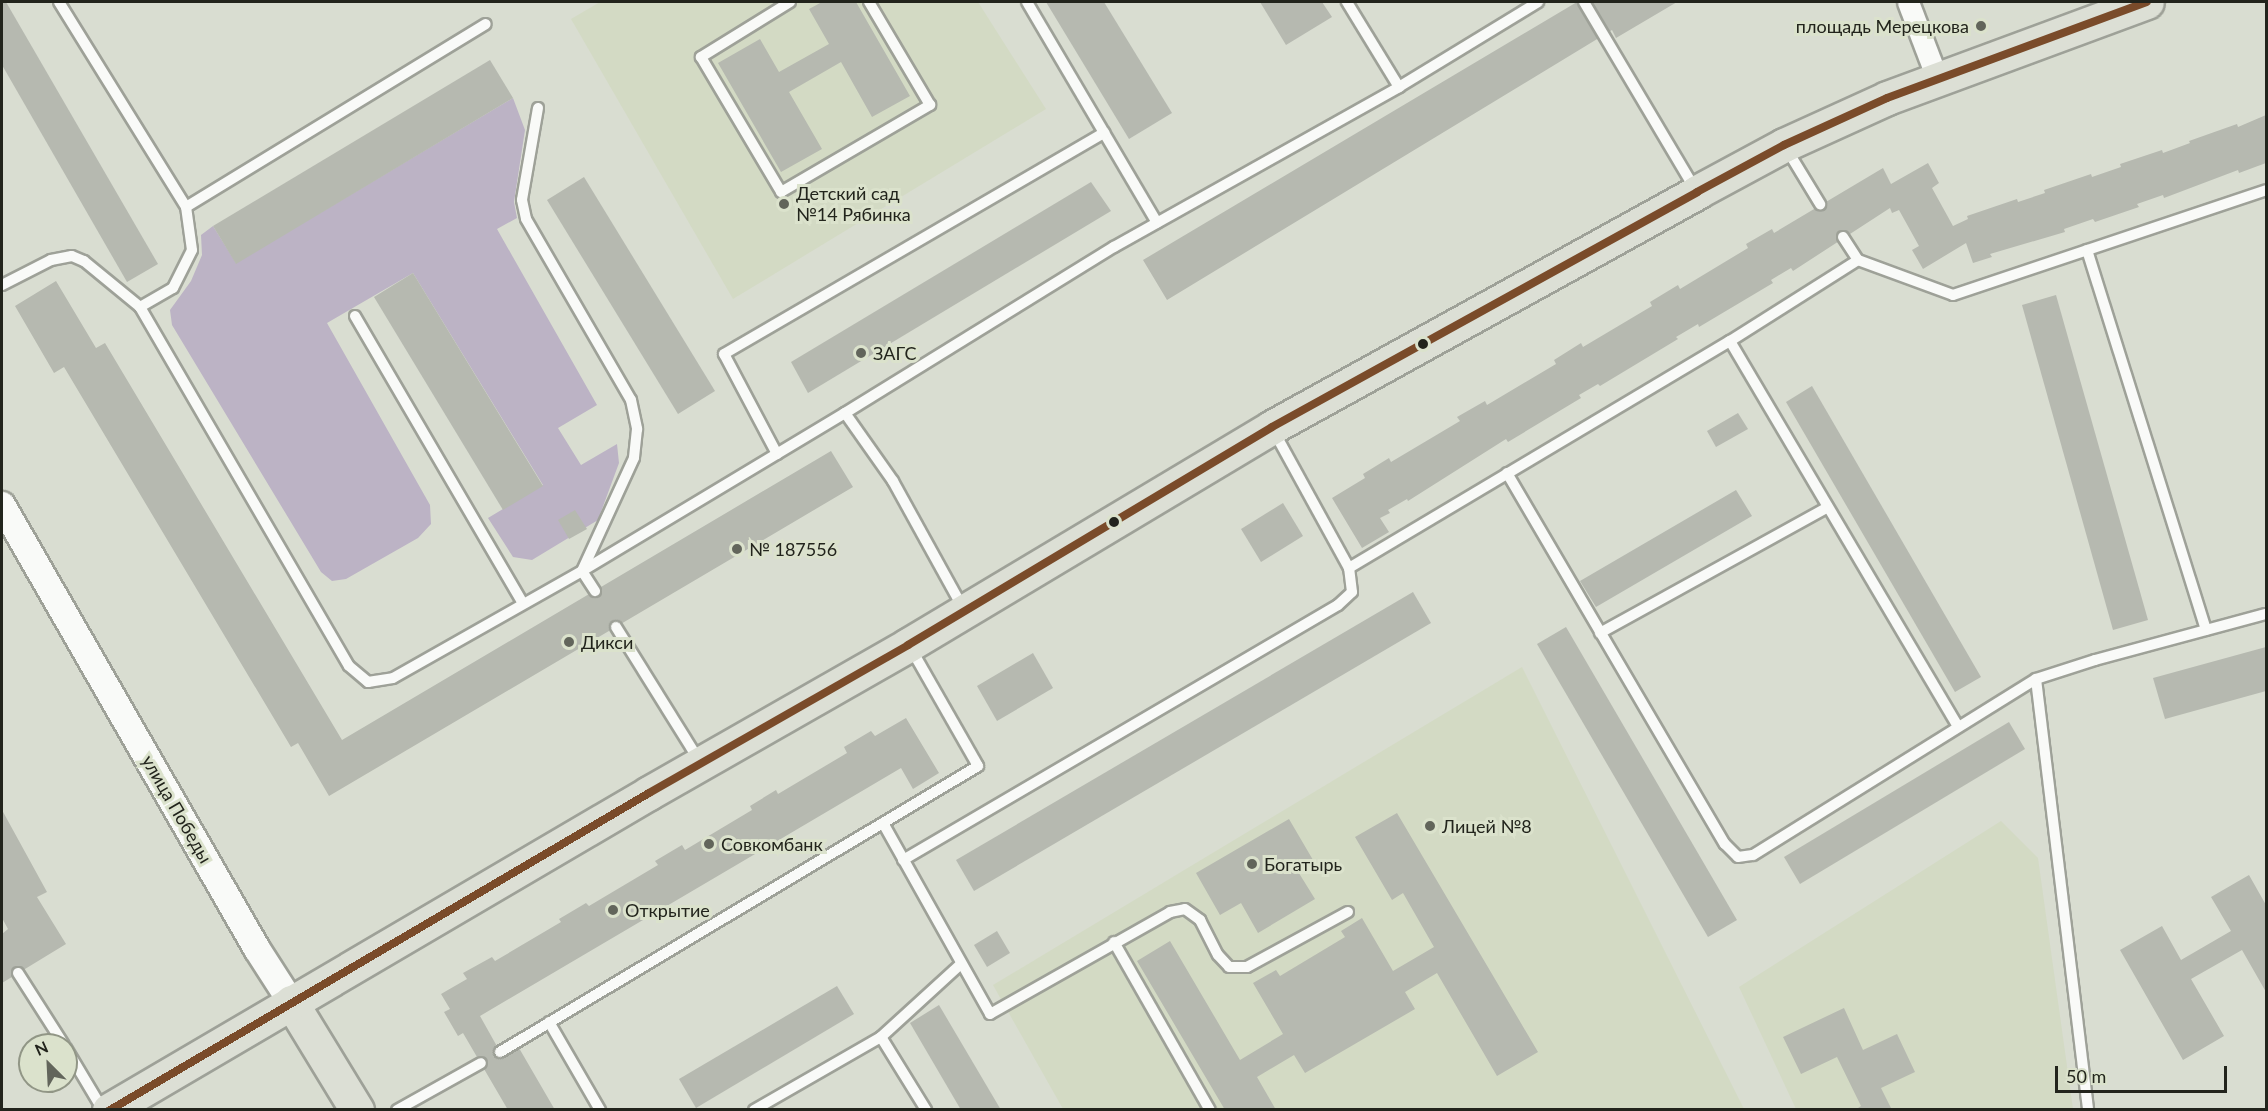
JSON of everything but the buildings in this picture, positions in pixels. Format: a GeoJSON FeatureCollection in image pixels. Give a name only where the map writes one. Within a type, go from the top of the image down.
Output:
{"type":"FeatureCollection","features":[{"type":"Feature","properties":{"kind":"main road"},"geometry":{"type":"LineString","coordinates":[[109,1110],[908,645],[1272,427],[1697,192],[1784,145],[1937,78],[2147,2]]}},
{"type":"Feature","properties":{"kind":"main road","name":"улица Победы"},"geometry":{"type":"LineString","coordinates":[[291,1002],[357,1110]]}},
{"type":"Feature","properties":{"kind":"street"},"geometry":{"type":"LineString","coordinates":[[1908,2],[1937,78]]}},
{"type":"Feature","properties":{"kind":"street","name":"улица Победы"},"geometry":{"type":"LineString","coordinates":[[2,505],[257,949],[291,1002]]}},
{"type":"Feature","properties":{"kind":"lane"},"geometry":{"type":"LineString","coordinates":[[58,2],[186,207],[192,250],[173,288],[140,307]]}},
{"type":"Feature","properties":{"kind":"lane"},"geometry":{"type":"LineString","coordinates":[[790,2],[701,57],[782,192],[930,105],[869,2]]}},
{"type":"Feature","properties":{"kind":"lane"},"geometry":{"type":"LineString","coordinates":[[1027,2],[1158,223]]}},
{"type":"Feature","properties":{"kind":"lane"},"geometry":{"type":"LineString","coordinates":[[1347,2],[1400,87]]}},
{"type":"Feature","properties":{"kind":"lane"},"geometry":{"type":"LineString","coordinates":[[2,285],[51,260],[72,256],[84,261],[140,307],[349,666],[368,681],[393,678],[582,571],[1158,223],[1400,87],[1538,2]]}},
{"type":"Feature","properties":{"kind":"lane"},"geometry":{"type":"LineString","coordinates":[[1584,2],[1697,192]]}},
{"type":"Feature","properties":{"kind":"lane"},"geometry":{"type":"LineString","coordinates":[[186,207],[486,24]]}},
{"type":"Feature","properties":{"kind":"lane"},"geometry":{"type":"LineString","coordinates":[[538,108],[522,200],[526,219],[631,400],[637,429],[634,458],[582,571]]}},
{"type":"Feature","properties":{"kind":"lane"},"geometry":{"type":"LineString","coordinates":[[777,453],[724,354],[1104,133]]}},
{"type":"Feature","properties":{"kind":"lane"},"geometry":{"type":"LineString","coordinates":[[1784,145],[1820,204]]}},
{"type":"Feature","properties":{"kind":"lane"},"geometry":{"type":"LineString","coordinates":[[1843,237],[1858,260],[1953,295],[2266,190]]}},
{"type":"Feature","properties":{"kind":"lane"},"geometry":{"type":"LineString","coordinates":[[2087,250],[2206,630]]}},
{"type":"Feature","properties":{"kind":"lane"},"geometry":{"type":"LineString","coordinates":[[1349,568],[1730,341],[1858,260]]}},
{"type":"Feature","properties":{"kind":"lane"},"geometry":{"type":"LineString","coordinates":[[355,316],[524,604]]}},
{"type":"Feature","properties":{"kind":"lane"},"geometry":{"type":"LineString","coordinates":[[1730,341],[1958,727]]}},
{"type":"Feature","properties":{"kind":"lane"},"geometry":{"type":"LineString","coordinates":[[845,413],[893,481],[964,611]]}},
{"type":"Feature","properties":{"kind":"lane"},"geometry":{"type":"LineString","coordinates":[[903,860],[1338,605],[1352,592],[1349,568],[1272,427]]}},
{"type":"Feature","properties":{"kind":"lane"},"geometry":{"type":"LineString","coordinates":[[1507,474],[1725,844],[1738,857],[1753,855],[2036,679],[2266,614]]}},
{"type":"Feature","properties":{"kind":"lane"},"geometry":{"type":"LineString","coordinates":[[1600,633],[1828,507]]}},
{"type":"Feature","properties":{"kind":"lane"},"geometry":{"type":"LineString","coordinates":[[582,571],[595,591]]}},
{"type":"Feature","properties":{"kind":"lane"},"geometry":{"type":"LineString","coordinates":[[616,627],[701,765]]}},
{"type":"Feature","properties":{"kind":"lane"},"geometry":{"type":"LineString","coordinates":[[500,1052],[978,766],[908,645]]}},
{"type":"Feature","properties":{"kind":"lane"},"geometry":{"type":"LineString","coordinates":[[2036,679],[2088,1110]]}},
{"type":"Feature","properties":{"kind":"lane"},"geometry":{"type":"LineString","coordinates":[[883,823],[990,1014],[1170,912],[1185,909],[1200,920],[1218,955],[1230,966],[1247,967],[1348,912]]}},
{"type":"Feature","properties":{"kind":"lane"},"geometry":{"type":"LineString","coordinates":[[1114,942],[1210,1110]]}},
{"type":"Feature","properties":{"kind":"lane"},"geometry":{"type":"LineString","coordinates":[[754,1110],[881,1037],[962,964]]}},
{"type":"Feature","properties":{"kind":"lane"},"geometry":{"type":"LineString","coordinates":[[18,973],[57,1033]]}},
{"type":"Feature","properties":{"kind":"lane"},"geometry":{"type":"LineString","coordinates":[[549,1022],[600,1110]]}},
{"type":"Feature","properties":{"kind":"lane"},"geometry":{"type":"LineString","coordinates":[[881,1037],[926,1110]]}},
{"type":"Feature","properties":{"kind":"lane"},"geometry":{"type":"LineString","coordinates":[[397,1110],[481,1063]]}},
{"type":"Feature","properties":{"kind":"lane"},"geometry":{"type":"LineString","coordinates":[[78,1068],[103,1110]]}},
{"type":"Feature","properties":{"kind":"shaded area","name":"Детский сад №14 Рябинка"},"geometry":{"type":"Polygon","coordinates":[[[600,2],[978,2],[1046,109],[733,299],[571,19],[600,2]]]}},
{"type":"Feature","properties":{"kind":"shaded area"},"geometry":{"type":"Polygon","coordinates":[[[513,98],[525,130],[514,202],[517,218],[497,229],[597,405],[558,428],[581,465],[617,444],[619,463],[598,520],[532,560],[513,557],[488,518],[543,485],[413,273],[327,323],[430,505],[431,524],[418,538],[346,579],[332,581],[321,572],[172,325],[170,310],[191,281],[202,255],[201,235],[213,226],[236,263],[513,98]]]}},
{"type":"Feature","properties":{"kind":"shaded area","name":"Лицей №8"},"geometry":{"type":"Polygon","coordinates":[[[1522,667],[1744,1109],[1063,1109],[993,985],[1522,667]]]}},
{"type":"Feature","properties":{"kind":"shaded area"},"geometry":{"type":"Polygon","coordinates":[[[2001,821],[2038,858],[2073,1109],[1796,1109],[1739,987],[2001,821]]]}},
{"type":"Feature","properties":{"kind":"transit line"},"geometry":{"type":"LineString","coordinates":[[110,1110],[649,793],[908,645],[1272,427],[1697,192],[1784,145],[1887,98],[2147,2]]}},
{"type":"Feature","properties":{"kind":"place","name":"площадь Мерецкова"},"geometry":{"type":"Point","coordinates":[1981,26]}},
{"type":"Feature","properties":{"kind":"place","name":"Детский сад №14 Рябинка"},"geometry":{"type":"Point","coordinates":[784,204]}},
{"type":"Feature","properties":{"kind":"place","name":"ЗАГС"},"geometry":{"type":"Point","coordinates":[861,353]}},
{"type":"Feature","properties":{"kind":"place","name":"№ 187556"},"geometry":{"type":"Point","coordinates":[737,549]}},
{"type":"Feature","properties":{"kind":"place","name":"Дикси"},"geometry":{"type":"Point","coordinates":[569,642]}},
{"type":"Feature","properties":{"kind":"place","name":"Лицей №8"},"geometry":{"type":"Point","coordinates":[1430,826]}},
{"type":"Feature","properties":{"kind":"place","name":"Совкомбанк"},"geometry":{"type":"Point","coordinates":[709,844]}},
{"type":"Feature","properties":{"kind":"place","name":"Богатырь"},"geometry":{"type":"Point","coordinates":[1252,864]}},
{"type":"Feature","properties":{"kind":"place","name":"Открытие"},"geometry":{"type":"Point","coordinates":[613,910]}}]}
